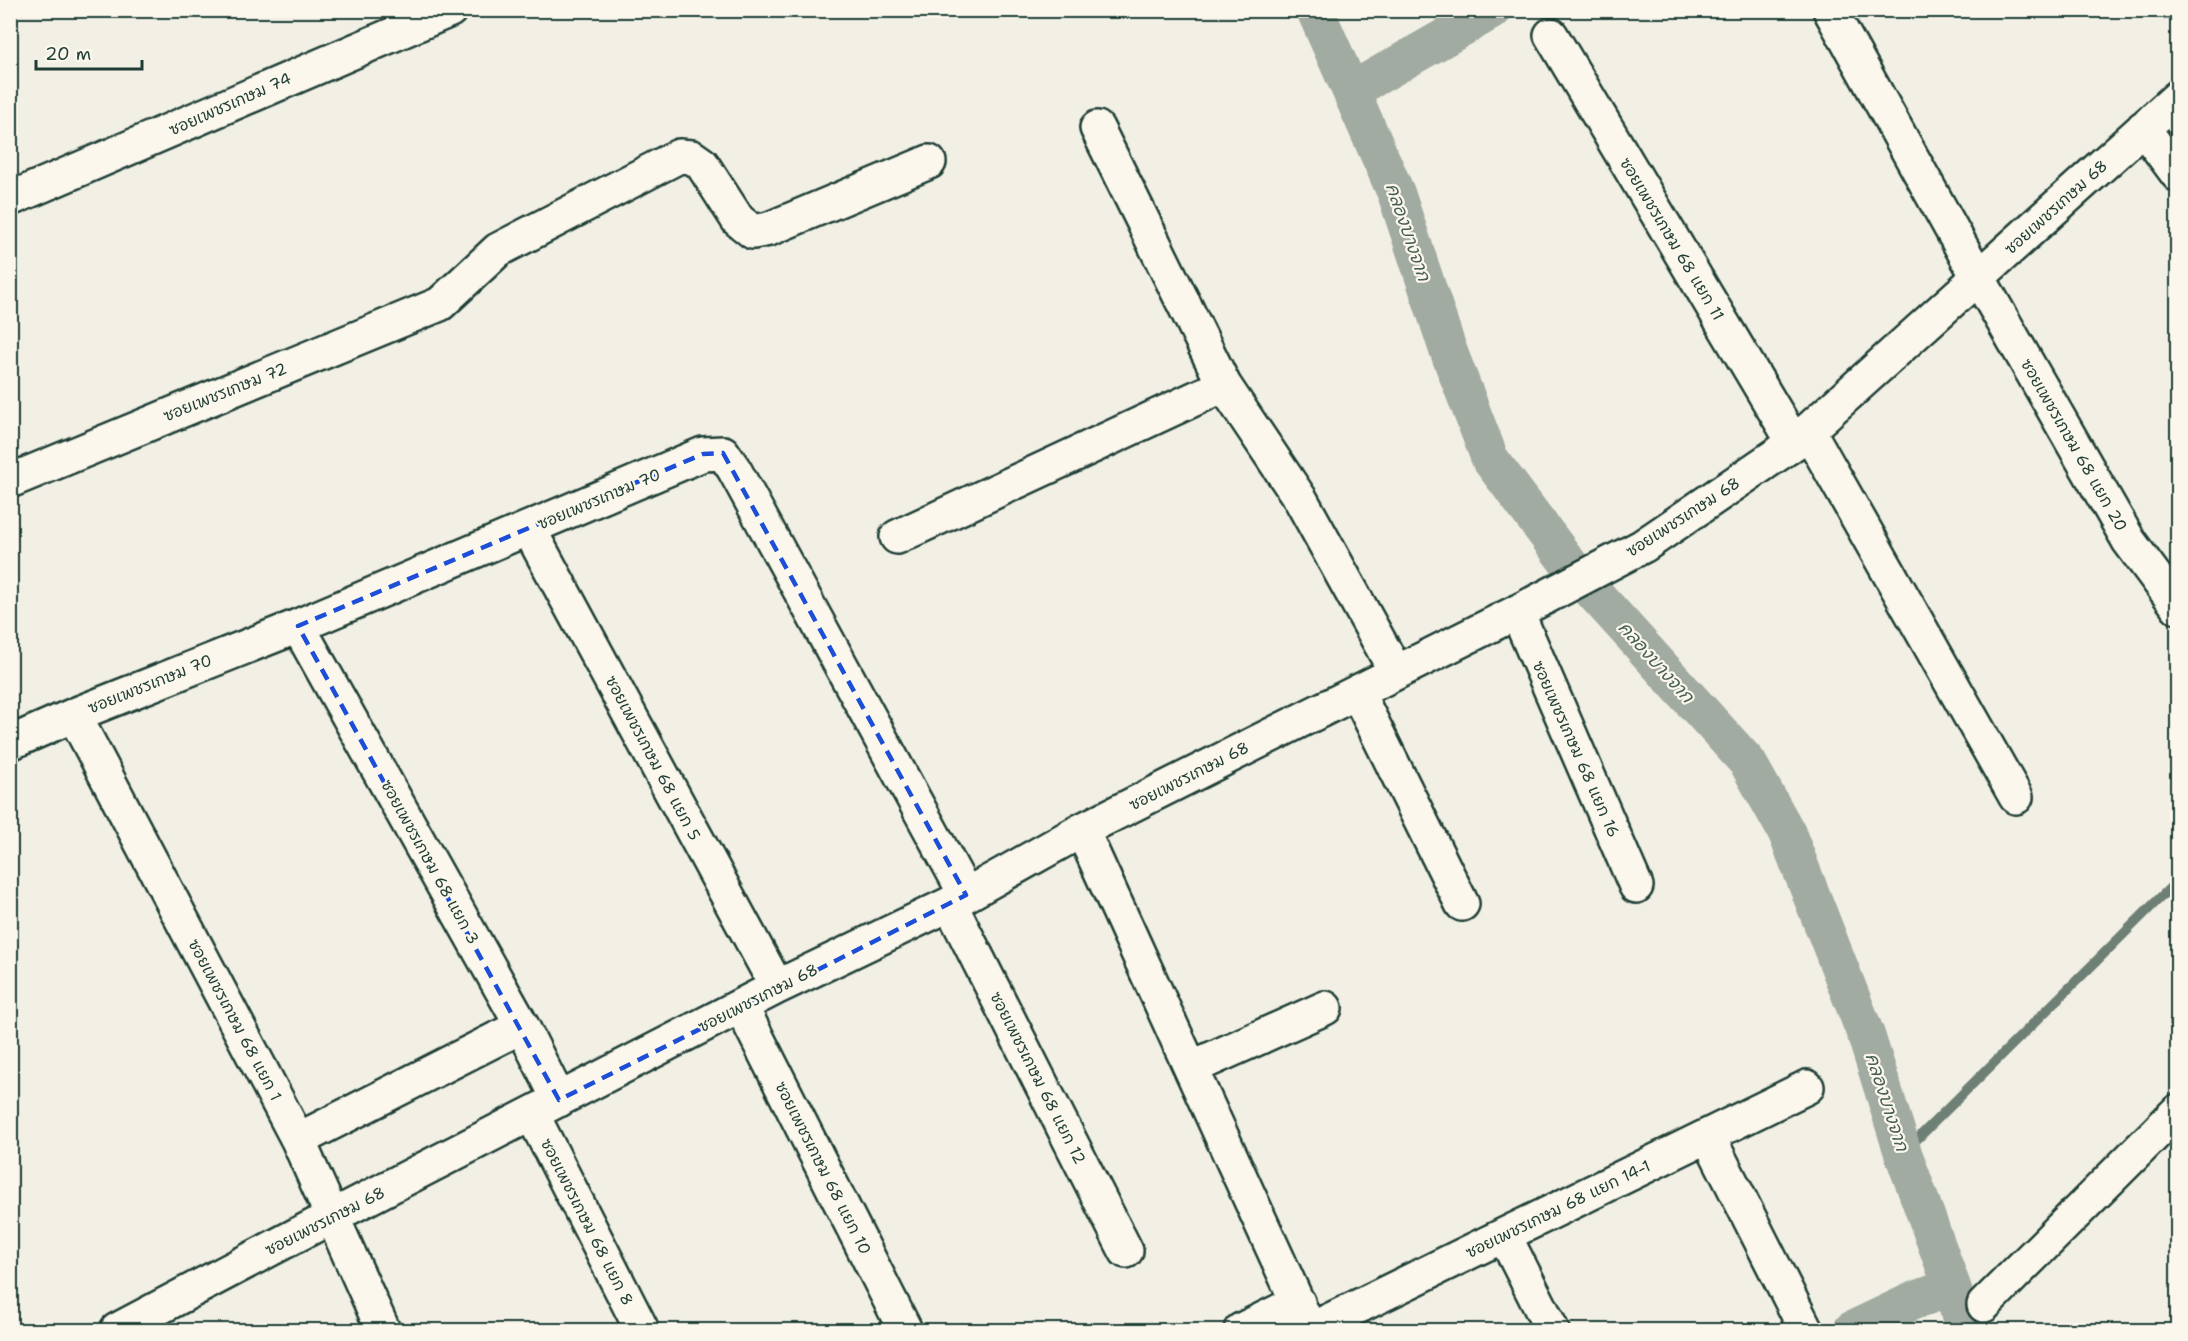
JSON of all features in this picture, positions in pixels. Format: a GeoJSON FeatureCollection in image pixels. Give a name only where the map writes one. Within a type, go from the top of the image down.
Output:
{"type":"FeatureCollection","features":[{"type":"Feature","properties":{"kind":"street","name":"ซอยเพชรเกษม 74"},"geometry":{"type":"LineString","coordinates":[[10,198],[450,10]]}},
{"type":"Feature","properties":{"kind":"street","name":"ซอยเพชรเกษม 68 แยก 20"},"geometry":{"type":"LineString","coordinates":[[1830,10],[1978,277],[2129,541],[2178,607]]}},
{"type":"Feature","properties":{"kind":"street","name":"ซอยเพชรเกษม 68 แยก 11"},"geometry":{"type":"LineString","coordinates":[[1551,35],[1801,436],[2016,797]]}},
{"type":"Feature","properties":{"kind":"street","name":"ซอยเพชรเกษม 68"},"geometry":{"type":"LineString","coordinates":[[117,1330],[777,987],[958,900],[1082,830],[1529,606],[1643,546],[1801,436],[2178,97]]}},
{"type":"Feature","properties":{"kind":"street"},"geometry":{"type":"LineString","coordinates":[[1097,128],[1224,385],[1300,500],[1396,672]]}},
{"type":"Feature","properties":{"kind":"street"},"geometry":{"type":"LineString","coordinates":[[2143,128],[2178,175]]}},
{"type":"Feature","properties":{"kind":"street","name":"ซอยเพชรเกษม 72"},"geometry":{"type":"LineString","coordinates":[[10,481],[440,304],[498,250],[679,156],[692,157],[702,164],[738,220],[753,232],[769,229],[929,162]]}},
{"type":"Feature","properties":{"kind":"street"},"geometry":{"type":"LineString","coordinates":[[897,537],[1224,385]]}},
{"type":"Feature","properties":{"kind":"street","name":"ซอยเพชรเกษม 70"},"geometry":{"type":"LineString","coordinates":[[10,743],[74,715],[298,626],[704,454],[723,453],[758,513],[958,900]]}},
{"type":"Feature","properties":{"kind":"street","name":"ซอยเพชรเกษม 68 แยก 5"},"geometry":{"type":"LineString","coordinates":[[529,529],[777,987]]}},
{"type":"Feature","properties":{"kind":"street","name":"ซอยเพชรเกษม 68 แยก 16"},"geometry":{"type":"LineString","coordinates":[[1529,606],[1636,886]]}},
{"type":"Feature","properties":{"kind":"street","name":"ซอยเพชรเกษม 68 แยก 3"},"geometry":{"type":"LineString","coordinates":[[298,626],[522,1026],[545,1107]]}},
{"type":"Feature","properties":{"kind":"street"},"geometry":{"type":"LineString","coordinates":[[1357,692],[1462,904]]}},
{"type":"Feature","properties":{"kind":"street","name":"ซอยเพชรเกษม 68 แยก 1"},"geometry":{"type":"LineString","coordinates":[[74,715],[298,1140],[383,1330]]}},
{"type":"Feature","properties":{"kind":"street"},"geometry":{"type":"LineString","coordinates":[[1082,830],[1306,1321]]}},
{"type":"Feature","properties":{"kind":"street","name":"ซอยเพชรเกษม 68 แยก 12"},"geometry":{"type":"LineString","coordinates":[[958,900],[1126,1251]]}},
{"type":"Feature","properties":{"kind":"street","name":"ซอยเพชรเกษม 68 แยก 10"},"geometry":{"type":"LineString","coordinates":[[741,1006],[905,1330]]}},
{"type":"Feature","properties":{"kind":"street"},"geometry":{"type":"LineString","coordinates":[[1191,1068],[1325,1008]]}},
{"type":"Feature","properties":{"kind":"street"},"geometry":{"type":"LineString","coordinates":[[298,1140],[522,1026]]}},
{"type":"Feature","properties":{"kind":"street","name":"ซอยเพชรเกษม 68 แยก 14-1"},"geometry":{"type":"LineString","coordinates":[[1241,1330],[1306,1321],[1504,1235],[1807,1087]]}},
{"type":"Feature","properties":{"kind":"street","name":"ซอยเพชรเกษม 68 แยก 8"},"geometry":{"type":"LineString","coordinates":[[545,1107],[642,1330]]}},
{"type":"Feature","properties":{"kind":"street"},"geometry":{"type":"LineString","coordinates":[[1984,1305],[2178,1111]]}},
{"type":"Feature","properties":{"kind":"street"},"geometry":{"type":"LineString","coordinates":[[1708,1136],[1806,1330]]}},
{"type":"Feature","properties":{"kind":"street"},"geometry":{"type":"LineString","coordinates":[[1504,1235],[1552,1330]]}},
{"type":"Feature","properties":{"kind":"highlighted area"},"geometry":{"type":"Polygon","coordinates":[[[723,453],[966,895],[559,1100],[298,626],[703,454],[723,453]]]}},
{"type":"Feature","properties":{"kind":"waterway","name":"คลองบางจาก"},"geometry":{"type":"LineString","coordinates":[[1315,10],[1396,193],[1447,347],[1490,459],[1575,572],[1748,763],[1787,833],[1866,1035],[1903,1153],[1952,1287],[1964,1330]]}},
{"type":"Feature","properties":{"kind":"waterway"},"geometry":{"type":"LineString","coordinates":[[1351,91],[1493,10]]}},
{"type":"Feature","properties":{"kind":"waterway"},"geometry":{"type":"LineString","coordinates":[[1903,1153],[2178,880]]}},
{"type":"Feature","properties":{"kind":"waterway"},"geometry":{"type":"LineString","coordinates":[[1852,1330],[1913,1301],[1952,1287]]}}]}
